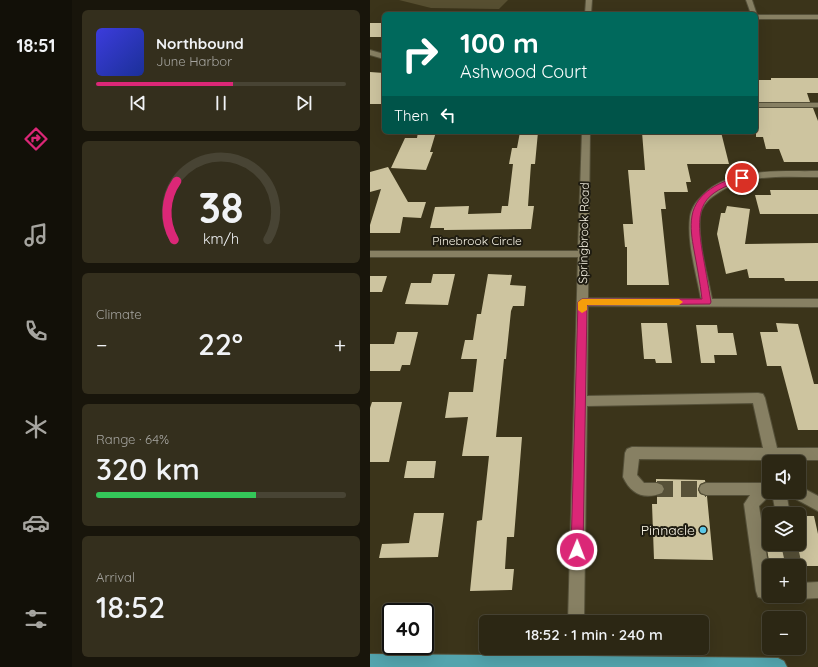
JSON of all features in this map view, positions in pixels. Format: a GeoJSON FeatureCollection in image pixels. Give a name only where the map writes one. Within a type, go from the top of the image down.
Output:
{"type":"FeatureCollection","features":[{"type":"Feature","properties":{"kind":"main road"},"geometry":{"type":"LineString","coordinates":[[370,663],[576,660],[778,667]]}},
{"type":"Feature","properties":{"kind":"street"},"geometry":{"type":"LineString","coordinates":[[588,12],[589,0]]}},
{"type":"Feature","properties":{"kind":"street"},"geometry":{"type":"LineString","coordinates":[[748,0],[753,12]]}},
{"type":"Feature","properties":{"kind":"street"},"geometry":{"type":"LineString","coordinates":[[758,17],[818,17]]}},
{"type":"Feature","properties":{"kind":"street"},"geometry":{"type":"LineString","coordinates":[[370,52],[382,56]]}},
{"type":"Feature","properties":{"kind":"street"},"geometry":{"type":"LineString","coordinates":[[758,105],[818,105]]}},
{"type":"Feature","properties":{"kind":"street","name":"Springbrook Road"},"geometry":{"type":"LineString","coordinates":[[576,615],[586,134]]}},
{"type":"Feature","properties":{"kind":"street"},"geometry":{"type":"LineString","coordinates":[[707,302],[695,229],[695,215],[701,202],[712,192],[726,183],[742,178],[757,176],[818,174]]}},
{"type":"Feature","properties":{"kind":"street","name":"Pinebrook Circle"},"geometry":{"type":"LineString","coordinates":[[370,254],[583,254]]}},
{"type":"Feature","properties":{"kind":"street"},"geometry":{"type":"LineString","coordinates":[[582,302],[818,303]]}},
{"type":"Feature","properties":{"kind":"street"},"geometry":{"type":"LineString","coordinates":[[580,401],[758,398],[771,455]]}},
{"type":"Feature","properties":{"kind":"street"},"geometry":{"type":"LineString","coordinates":[[657,489],[640,489],[630,477],[632,453],[762,458]]}},
{"type":"Feature","properties":{"kind":"street"},"geometry":{"type":"LineString","coordinates":[[806,455],[818,454]]}},
{"type":"Feature","properties":{"kind":"street"},"geometry":{"type":"LineString","coordinates":[[706,489],[762,489]]}},
{"type":"Feature","properties":{"kind":"street"},"geometry":{"type":"LineString","coordinates":[[762,496],[751,504],[762,578]]}},
{"type":"Feature","properties":{"kind":"street"},"geometry":{"type":"LineString","coordinates":[[806,497],[818,504]]}},
{"type":"Feature","properties":{"kind":"street"},"geometry":{"type":"LineString","coordinates":[[806,589],[818,590]]}},
{"type":"Feature","properties":{"kind":"shaded area"},"geometry":{"type":"Polygon","coordinates":[[[399,0],[508,0],[499,9],[431,8],[399,0]]]}},
{"type":"Feature","properties":{"kind":"building"},"geometry":{"type":"Polygon","coordinates":[[[370,23],[382,23],[382,37],[370,37],[370,23]]]}},
{"type":"Feature","properties":{"kind":"building"},"geometry":{"type":"Polygon","coordinates":[[[370,72],[382,73],[382,104],[370,104],[370,72]]]}},
{"type":"Feature","properties":{"kind":"building"},"geometry":{"type":"Polygon","coordinates":[[[771,78],[818,78],[818,93],[807,93],[810,102],[758,102],[758,80],[771,80],[771,78]]]}},
{"type":"Feature","properties":{"kind":"building"},"geometry":{"type":"Polygon","coordinates":[[[758,108],[813,108],[818,121],[818,162],[784,162],[779,149],[766,149],[763,137],[756,137],[756,134],[758,134],[758,108]]]}},
{"type":"Feature","properties":{"kind":"building"},"geometry":{"type":"Polygon","coordinates":[[[418,134],[435,134],[430,152],[433,152],[426,170],[391,168],[405,138],[417,138],[418,134]]]}},
{"type":"Feature","properties":{"kind":"building"},"geometry":{"type":"Polygon","coordinates":[[[520,134],[538,134],[535,164],[531,164],[528,206],[534,206],[531,229],[444,230],[444,228],[430,228],[435,207],[469,206],[468,214],[501,213],[502,206],[508,206],[513,164],[509,164],[512,148],[517,148],[520,134]]]}},
{"type":"Feature","properties":{"kind":"building"},"geometry":{"type":"Polygon","coordinates":[[[642,134],[722,134],[729,164],[687,164],[691,182],[686,182],[688,192],[664,192],[666,209],[661,209],[669,285],[627,285],[627,247],[625,247],[623,224],[633,224],[628,170],[645,170],[642,134]]]}},
{"type":"Feature","properties":{"kind":"building"},"geometry":{"type":"Polygon","coordinates":[[[388,167],[408,202],[426,202],[421,218],[403,217],[400,233],[370,233],[370,225],[381,189],[370,192],[370,172],[388,167]]]}},
{"type":"Feature","properties":{"kind":"building"},"geometry":{"type":"Polygon","coordinates":[[[770,190],[818,190],[818,214],[760,214],[755,195],[771,195],[770,190]]]}},
{"type":"Feature","properties":{"kind":"building"},"geometry":{"type":"Polygon","coordinates":[[[727,206],[750,209],[745,244],[818,243],[818,281],[785,281],[784,278],[749,278],[747,269],[726,274],[717,234],[721,213],[725,213],[727,206]]]}},
{"type":"Feature","properties":{"kind":"building"},"geometry":{"type":"Polygon","coordinates":[[[433,274],[455,274],[448,305],[405,304],[411,283],[431,283],[433,274]]]}},
{"type":"Feature","properties":{"kind":"building"},"geometry":{"type":"Polygon","coordinates":[[[488,274],[512,275],[510,285],[526,286],[524,306],[513,306],[511,311],[506,359],[504,359],[496,437],[522,437],[514,537],[507,537],[505,569],[514,569],[512,590],[470,591],[477,521],[482,520],[489,456],[462,456],[468,417],[445,418],[449,392],[473,392],[477,359],[461,359],[465,340],[473,340],[477,314],[481,314],[488,274]]]}},
{"type":"Feature","properties":{"kind":"building"},"geometry":{"type":"Polygon","coordinates":[[[370,276],[387,276],[382,292],[370,292],[370,276]]]}},
{"type":"Feature","properties":{"kind":"building"},"geometry":{"type":"Polygon","coordinates":[[[641,323],[667,323],[672,363],[656,363],[655,359],[644,359],[641,323]]]}},
{"type":"Feature","properties":{"kind":"building"},"geometry":{"type":"Polygon","coordinates":[[[776,323],[798,324],[814,384],[818,384],[818,430],[798,430],[781,366],[767,366],[760,332],[778,332],[776,323]]]}},
{"type":"Feature","properties":{"kind":"building"},"geometry":{"type":"Polygon","coordinates":[[[696,325],[717,325],[718,333],[733,333],[737,355],[714,355],[715,363],[701,363],[696,325]]]}},
{"type":"Feature","properties":{"kind":"building"},"geometry":{"type":"Polygon","coordinates":[[[397,332],[418,332],[410,365],[402,365],[400,371],[370,371],[370,344],[394,344],[397,332]]]}},
{"type":"Feature","properties":{"kind":"building"},"geometry":{"type":"Polygon","coordinates":[[[372,402],[402,402],[389,462],[370,462],[370,408],[372,402]]]}},
{"type":"Feature","properties":{"kind":"building"},"geometry":{"type":"Polygon","coordinates":[[[407,461],[436,461],[434,478],[404,478],[407,461]]]}},
{"type":"Feature","properties":{"kind":"building"},"geometry":{"type":"Polygon","coordinates":[[[656,479],[705,480],[705,482],[700,484],[698,490],[700,494],[707,496],[713,560],[654,559],[652,504],[657,504],[657,496],[662,494],[665,490],[663,484],[656,482],[656,479]]]}},
{"type":"Feature","properties":{"kind":"building"},"geometry":{"type":"Polygon","coordinates":[[[414,513],[444,513],[438,557],[379,558],[382,544],[409,543],[414,513]]]}},
{"type":"Feature","properties":{"kind":"building"},"geometry":{"type":"Polygon","coordinates":[[[806,516],[814,516],[818,534],[818,566],[806,566],[806,559],[769,559],[767,551],[806,551],[806,516]]]}},
{"type":"Feature","properties":{"kind":"tunnel"},"geometry":{"type":"LineString","coordinates":[[657,489],[706,489]]}},
{"type":"Feature","properties":{"kind":"tunnel"},"geometry":{"type":"LineString","coordinates":[[791,551],[792,559]]}},
{"type":"Feature","properties":{"kind":"slow traffic"},"geometry":{"type":"LineString","coordinates":[[582,310],[582,302],[679,302]]}},
{"type":"Feature","properties":{"kind":"place","name":"Pinnacle"},"geometry":{"type":"Point","coordinates":[703,530]}},
{"type":"Feature","properties":{"kind":"route"},"geometry":{"type":"LineString","coordinates":[[577,550],[582,302],[707,302],[695,229],[695,215],[701,202],[712,192],[726,183],[742,178]]}}]}
